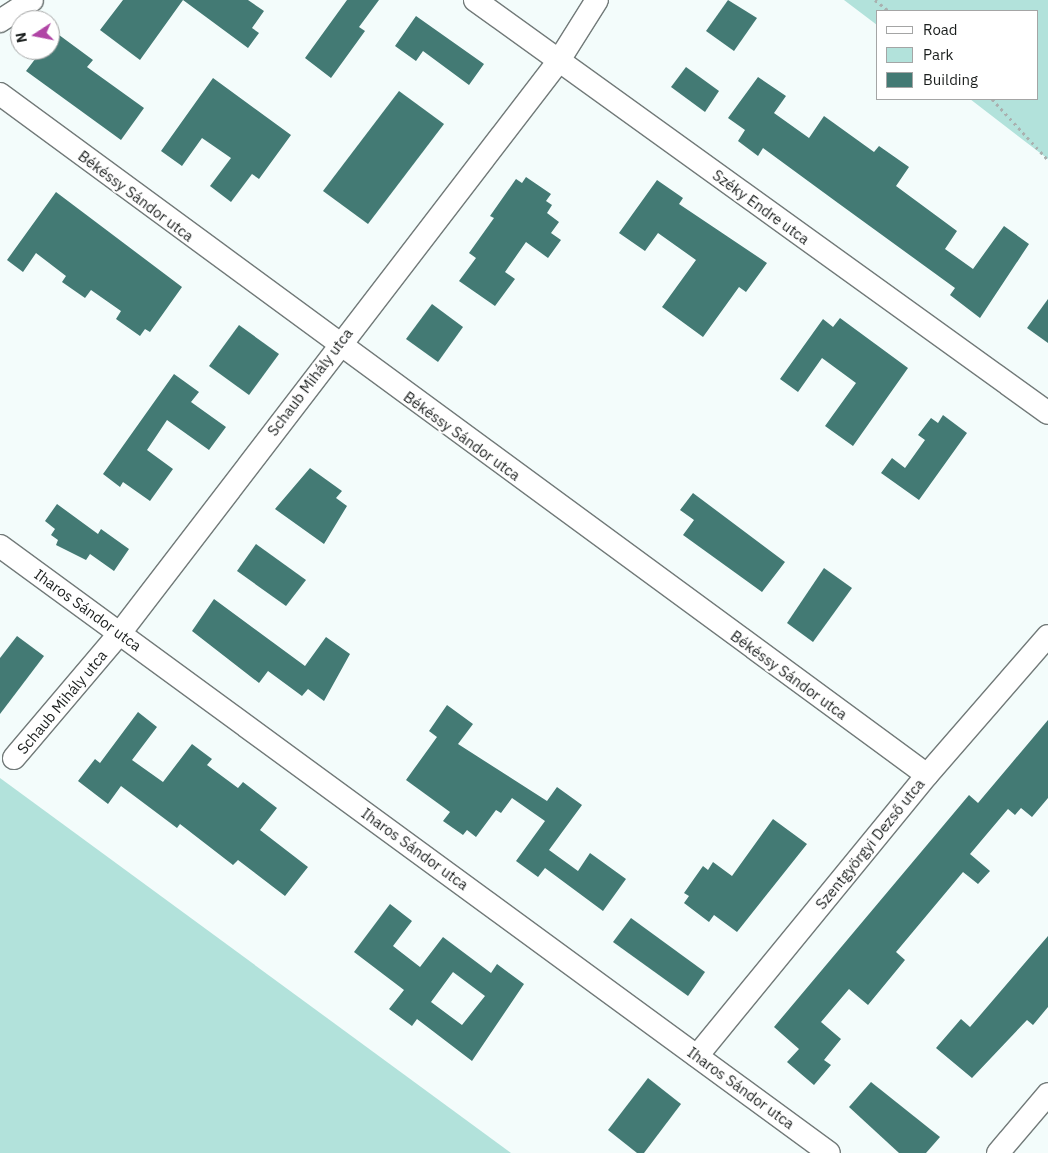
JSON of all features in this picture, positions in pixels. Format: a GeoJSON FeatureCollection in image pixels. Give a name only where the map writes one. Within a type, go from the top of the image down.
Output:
{"type":"FeatureCollection","features":[{"type":"Feature","properties":{"kind":"street"},"geometry":{"type":"LineString","coordinates":[[0,21],[32,0]]}},
{"type":"Feature","properties":{"kind":"street","name":"Széky Endre utca"},"geometry":{"type":"LineString","coordinates":[[475,0],[558,62],[1048,414]]}},
{"type":"Feature","properties":{"kind":"street","name":"Schaub Mihály utca"},"geometry":{"type":"LineString","coordinates":[[14,758],[120,633],[337,346],[558,62],[597,0]]}},
{"type":"Feature","properties":{"kind":"street","name":"Békéssy Sándor utca"},"geometry":{"type":"LineString","coordinates":[[0,94],[337,346],[927,775]]}},
{"type":"Feature","properties":{"kind":"street","name":"Iharos Sándor utca"},"geometry":{"type":"LineString","coordinates":[[0,546],[829,1153]]}},
{"type":"Feature","properties":{"kind":"street","name":"Szentgyörgyi Dezső utca"},"geometry":{"type":"LineString","coordinates":[[697,1056],[927,775],[1048,636]]}},
{"type":"Feature","properties":{"kind":"street"},"geometry":{"type":"LineString","coordinates":[[998,1153],[1048,1094]]}},
{"type":"Feature","properties":{"kind":"path"},"geometry":{"type":"LineString","coordinates":[[875,0],[888,10]]}},
{"type":"Feature","properties":{"kind":"path"},"geometry":{"type":"LineString","coordinates":[[993,100],[1048,160]]}},
{"type":"Feature","properties":{"kind":"green space"},"geometry":{"type":"Polygon","coordinates":[[[844,0],[1048,0],[1048,159],[971,100],[1038,100],[1038,10],[876,10],[876,24],[844,0]]]}},
{"type":"Feature","properties":{"kind":"green space"},"geometry":{"type":"Polygon","coordinates":[[[0,778],[511,1153],[0,1153],[0,778]]]}},
{"type":"Feature","properties":{"kind":"building"},"geometry":{"type":"Polygon","coordinates":[[[123,0],[183,0],[140,60],[100,30],[123,0]]]}},
{"type":"Feature","properties":{"kind":"building"},"geometry":{"type":"Polygon","coordinates":[[[183,0],[248,0],[264,11],[252,28],[259,33],[248,48],[183,0]]]}},
{"type":"Feature","properties":{"kind":"building"},"geometry":{"type":"Polygon","coordinates":[[[347,0],[379,0],[359,27],[365,31],[331,78],[305,58],[347,0]]]}},
{"type":"Feature","properties":{"kind":"building"},"geometry":{"type":"Polygon","coordinates":[[[728,0],[757,18],[734,51],[706,31],[728,0]]]}},
{"type":"Feature","properties":{"kind":"building"},"geometry":{"type":"Polygon","coordinates":[[[416,16],[484,64],[469,85],[423,51],[416,61],[395,46],[416,16]]]}},
{"type":"Feature","properties":{"kind":"building"},"geometry":{"type":"Polygon","coordinates":[[[60,36],[93,60],[87,67],[144,108],[121,140],[26,71],[34,60],[60,60],[60,36]]]}},
{"type":"Feature","properties":{"kind":"building"},"geometry":{"type":"Polygon","coordinates":[[[686,67],[719,91],[705,112],[671,87],[686,67]]]}},
{"type":"Feature","properties":{"kind":"building"},"geometry":{"type":"Polygon","coordinates":[[[758,77],[786,96],[774,113],[809,138],[824,116],[874,152],[879,146],[909,167],[896,186],[957,231],[945,249],[973,269],[1004,226],[1029,244],[980,318],[950,295],[955,288],[763,148],[758,156],[738,141],[745,130],[728,118],[758,77]]]}},
{"type":"Feature","properties":{"kind":"building"},"geometry":{"type":"Polygon","coordinates":[[[213,78],[291,135],[259,179],[252,174],[231,202],[210,186],[231,158],[202,138],[182,166],[161,151],[213,78]]]}},
{"type":"Feature","properties":{"kind":"building"},"geometry":{"type":"Polygon","coordinates":[[[399,91],[444,124],[368,224],[323,191],[399,91]]]}},
{"type":"Feature","properties":{"kind":"building"},"geometry":{"type":"Polygon","coordinates":[[[526,177],[551,194],[546,201],[552,205],[547,213],[559,222],[551,233],[561,240],[548,258],[526,242],[505,272],[515,279],[495,306],[459,281],[476,258],[469,253],[494,218],[490,216],[516,179],[522,183],[526,177]]]}},
{"type":"Feature","properties":{"kind":"building"},"geometry":{"type":"Polygon","coordinates":[[[657,180],[683,198],[679,204],[767,263],[746,292],[739,287],[703,337],[662,307],[696,260],[658,233],[645,251],[619,233],[657,180]]]}},
{"type":"Feature","properties":{"kind":"building"},"geometry":{"type":"Polygon","coordinates":[[[56,192],[182,287],[150,332],[145,329],[140,336],[116,319],[121,311],[91,290],[85,298],[62,282],[66,276],[36,253],[23,272],[7,260],[56,192]]]}},
{"type":"Feature","properties":{"kind":"building"},"geometry":{"type":"Polygon","coordinates":[[[1048,299],[1048,343],[1027,328],[1048,299]]]}},
{"type":"Feature","properties":{"kind":"building"},"geometry":{"type":"Polygon","coordinates":[[[432,304],[463,327],[438,362],[406,339],[432,304]]]}},
{"type":"Feature","properties":{"kind":"building"},"geometry":{"type":"Polygon","coordinates":[[[840,318],[908,368],[853,446],[825,426],[856,383],[822,358],[798,392],[780,379],[823,319],[833,327],[840,318]]]}},
{"type":"Feature","properties":{"kind":"building"},"geometry":{"type":"Polygon","coordinates":[[[239,325],[279,354],[249,395],[209,366],[239,325]]]}},
{"type":"Feature","properties":{"kind":"building"},"geometry":{"type":"Polygon","coordinates":[[[174,374],[199,392],[191,402],[226,427],[209,450],[167,420],[147,450],[173,469],[150,501],[123,482],[120,487],[103,474],[174,374]]]}},
{"type":"Feature","properties":{"kind":"building"},"geometry":{"type":"Polygon","coordinates":[[[943,415],[967,433],[919,500],[881,473],[892,458],[905,468],[925,440],[918,435],[931,418],[938,423],[943,415]]]}},
{"type":"Feature","properties":{"kind":"building"},"geometry":{"type":"Polygon","coordinates":[[[310,468],[342,491],[336,498],[347,506],[324,544],[275,509],[310,468]]]}},
{"type":"Feature","properties":{"kind":"building"},"geometry":{"type":"Polygon","coordinates":[[[693,493],[785,562],[762,592],[683,535],[694,520],[680,510],[693,493]]]}},
{"type":"Feature","properties":{"kind":"building"},"geometry":{"type":"Polygon","coordinates":[[[57,504],[98,534],[101,529],[129,549],[114,571],[90,554],[86,560],[56,545],[58,540],[51,535],[55,529],[45,521],[57,504]]]}},
{"type":"Feature","properties":{"kind":"building"},"geometry":{"type":"Polygon","coordinates":[[[256,544],[306,580],[286,606],[237,571],[256,544]]]}},
{"type":"Feature","properties":{"kind":"building"},"geometry":{"type":"Polygon","coordinates":[[[824,568],[852,588],[813,642],[787,623],[824,568]]]}},
{"type":"Feature","properties":{"kind":"building"},"geometry":{"type":"Polygon","coordinates":[[[214,599],[305,666],[326,637],[350,654],[324,701],[308,689],[302,696],[268,671],[259,683],[192,631],[214,599]]]}},
{"type":"Feature","properties":{"kind":"building"},"geometry":{"type":"Polygon","coordinates":[[[17,636],[44,656],[0,714],[0,658],[17,636]]]}},
{"type":"Feature","properties":{"kind":"building"},"geometry":{"type":"Polygon","coordinates":[[[447,705],[473,724],[458,744],[547,801],[557,787],[582,805],[549,850],[578,871],[590,853],[626,879],[603,911],[545,868],[538,877],[516,861],[545,821],[512,798],[501,813],[496,810],[476,837],[467,830],[463,835],[443,821],[450,812],[406,780],[437,737],[429,731],[447,705]]]}},
{"type":"Feature","properties":{"kind":"building"},"geometry":{"type":"Polygon","coordinates":[[[138,712],[157,727],[132,760],[163,782],[192,744],[212,759],[207,765],[238,788],[243,782],[277,808],[260,830],[308,867],[285,896],[238,860],[233,865],[180,824],[177,828],[121,786],[108,804],[78,781],[95,759],[100,763],[138,712]]]}},
{"type":"Feature","properties":{"kind":"building"},"geometry":{"type":"Polygon","coordinates":[[[1048,720],[1048,798],[1032,817],[1021,808],[1015,815],[1008,809],[970,854],[990,871],[978,884],[963,872],[896,952],[905,960],[868,1005],[849,989],[821,1022],[841,1039],[824,1060],[831,1065],[814,1085],[787,1062],[799,1049],[774,1027],[969,795],[978,803],[1048,720]]]}},
{"type":"Feature","properties":{"kind":"building"},"geometry":{"type":"Polygon","coordinates":[[[773,819],[807,844],[737,932],[714,915],[709,922],[684,903],[689,896],[684,893],[703,866],[708,870],[713,862],[732,876],[773,819]]]}},
{"type":"Feature","properties":{"kind":"building"},"geometry":{"type":"Polygon","coordinates":[[[390,904],[412,921],[393,946],[420,967],[443,937],[491,973],[497,964],[524,984],[472,1061],[417,1019],[412,1026],[389,1009],[404,990],[354,952],[390,904]],[[453,972],[431,1002],[462,1025],[485,996],[453,972]]]}},
{"type":"Feature","properties":{"kind":"building"},"geometry":{"type":"Polygon","coordinates":[[[631,918],[705,972],[688,996],[613,942],[631,918]]]}},
{"type":"Feature","properties":{"kind":"building"},"geometry":{"type":"Polygon","coordinates":[[[1048,936],[1048,1007],[1033,1025],[1027,1020],[972,1078],[936,1048],[961,1019],[970,1027],[1048,936]]]}},
{"type":"Feature","properties":{"kind":"building"},"geometry":{"type":"Polygon","coordinates":[[[648,1078],[681,1104],[644,1153],[637,1153],[608,1130],[648,1078]]]}},
{"type":"Feature","properties":{"kind":"building"},"geometry":{"type":"Polygon","coordinates":[[[871,1082],[940,1137],[926,1153],[899,1153],[849,1107],[871,1082]]]}}]}
